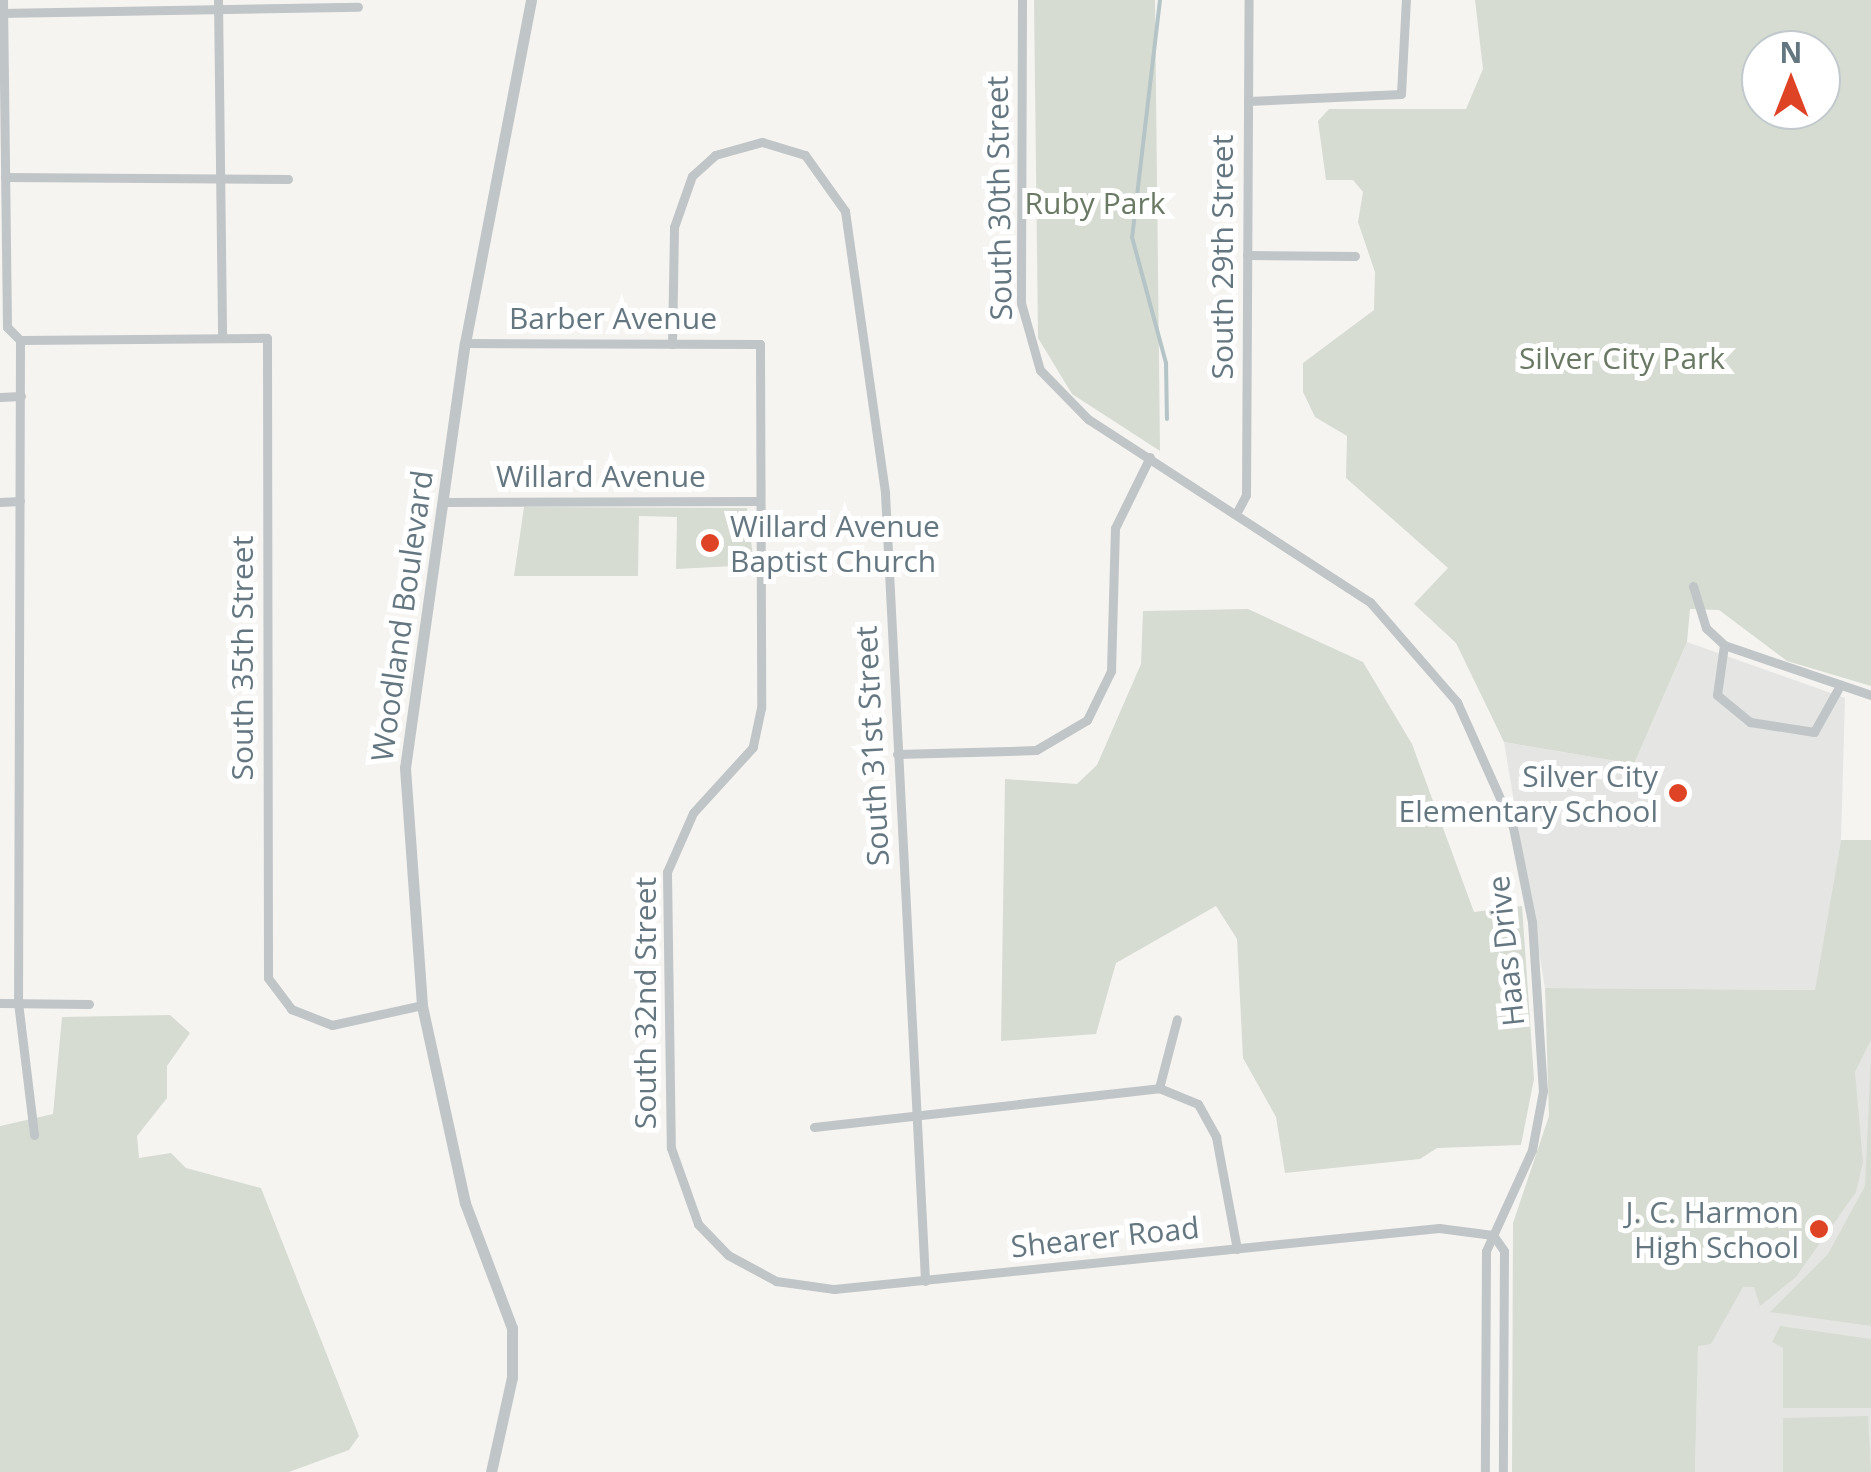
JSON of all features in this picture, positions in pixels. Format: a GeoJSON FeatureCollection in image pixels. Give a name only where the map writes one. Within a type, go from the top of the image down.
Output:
{"type":"FeatureCollection","features":[{"type":"Feature","properties":{"kind":"street"},"geometry":{"type":"LineString","coordinates":[[3,0],[7,327],[20,340],[21,396],[18,1002],[34,1135]]}},
{"type":"Feature","properties":{"kind":"street","name":"Woodland Boulevard"},"geometry":{"type":"LineString","coordinates":[[491,1472],[504,1410],[512,1328],[465,1204],[422,1005],[405,768],[465,343],[531,0]]}},
{"type":"Feature","properties":{"kind":"street","name":"South 30th Street"},"geometry":{"type":"LineString","coordinates":[[1022,0],[1024,330],[1056,391],[1150,457]]}},
{"type":"Feature","properties":{"kind":"street","name":"South 29th Street"},"geometry":{"type":"LineString","coordinates":[[1236,512],[1246,495],[1249,0]]}},
{"type":"Feature","properties":{"kind":"street"},"geometry":{"type":"LineString","coordinates":[[1248,101],[1390,100],[1407,86],[1406,0]]}},
{"type":"Feature","properties":{"kind":"street"},"geometry":{"type":"LineString","coordinates":[[2,13],[218,5],[358,7]]}},
{"type":"Feature","properties":{"kind":"street"},"geometry":{"type":"LineString","coordinates":[[20,340],[222,336],[218,5]]}},
{"type":"Feature","properties":{"kind":"street","name":"South 31st Street"},"geometry":{"type":"LineString","coordinates":[[672,344],[680,200],[715,155],[762,142],[788,146],[822,168],[846,210],[885,493],[924,1281]]}},
{"type":"Feature","properties":{"kind":"street"},"geometry":{"type":"LineString","coordinates":[[6,178],[220,174],[288,179]]}},
{"type":"Feature","properties":{"kind":"street"},"geometry":{"type":"LineString","coordinates":[[1247,255],[1355,256]]}},
{"type":"Feature","properties":{"kind":"street","name":"South 35th Street"},"geometry":{"type":"LineString","coordinates":[[222,336],[267,338],[268,978],[291,1009],[332,1025],[422,1005]]}},
{"type":"Feature","properties":{"kind":"street","name":"Barber Avenue"},"geometry":{"type":"LineString","coordinates":[[465,343],[760,344]]}},
{"type":"Feature","properties":{"kind":"street","name":"South 32nd Street"},"geometry":{"type":"LineString","coordinates":[[728,1255],[698,1224],[670,1148],[667,872],[693,812],[753,747],[763,686],[760,344]]}},
{"type":"Feature","properties":{"kind":"street"},"geometry":{"type":"LineString","coordinates":[[0,397],[21,396]]}},
{"type":"Feature","properties":{"kind":"street"},"geometry":{"type":"LineString","coordinates":[[897,754],[1054,744],[1087,720],[1106,690],[1115,528],[1150,457]]}},
{"type":"Feature","properties":{"kind":"street","name":"Haas Drive"},"geometry":{"type":"LineString","coordinates":[[1150,457],[1331,573],[1404,636],[1457,702],[1497,780],[1525,874],[1543,1091],[1532,1150],[1493,1236]]}},
{"type":"Feature","properties":{"kind":"street"},"geometry":{"type":"LineString","coordinates":[[0,502],[20,501]]}},
{"type":"Feature","properties":{"kind":"street","name":"Willard Avenue"},"geometry":{"type":"LineString","coordinates":[[442,502],[760,501]]}},
{"type":"Feature","properties":{"kind":"street"},"geometry":{"type":"LineString","coordinates":[[1693,586],[1706,628],[1724,644],[1838,689],[1871,695]]}},
{"type":"Feature","properties":{"kind":"street"},"geometry":{"type":"LineString","coordinates":[[1724,644],[1718,695],[1750,722],[1814,732],[1838,689]]}},
{"type":"Feature","properties":{"kind":"street"},"geometry":{"type":"LineString","coordinates":[[0,1003],[89,1004]]}},
{"type":"Feature","properties":{"kind":"street"},"geometry":{"type":"LineString","coordinates":[[1159,1088],[1177,1019]]}},
{"type":"Feature","properties":{"kind":"street"},"geometry":{"type":"LineString","coordinates":[[814,1127],[1159,1088],[1198,1104],[1216,1137],[1237,1249]]}},
{"type":"Feature","properties":{"kind":"street","name":"Shearer Road"},"geometry":{"type":"LineString","coordinates":[[728,1255],[776,1281],[834,1288],[1439,1228],[1493,1236]]}},
{"type":"Feature","properties":{"kind":"street"},"geometry":{"type":"LineString","coordinates":[[1485,1472],[1486,1334],[1493,1236]]}},
{"type":"Feature","properties":{"kind":"street"},"geometry":{"type":"LineString","coordinates":[[1493,1236],[1504,1251],[1503,1472]]}},
{"type":"Feature","properties":{"kind":"shaded area","name":"Silver City Elementary School"},"geometry":{"type":"Polygon","coordinates":[[[1687,642],[1845,698],[1841,840],[1816,990],[1545,988],[1504,742],[1634,764],[1687,642]]]}},
{"type":"Feature","properties":{"kind":"shaded area","name":"J. C. Harmon High School"},"geometry":{"type":"Polygon","coordinates":[[[1851,1002],[1871,1002],[1871,1472],[1695,1472],[1699,1281],[1851,1002]]]}},
{"type":"Feature","properties":{"kind":"green space","name":"Ruby Park"},"geometry":{"type":"Polygon","coordinates":[[[1034,0],[1155,0],[1160,451],[1072,394],[1038,338],[1034,0]]]}},
{"type":"Feature","properties":{"kind":"green space","name":"Silver City Park"},"geometry":{"type":"Polygon","coordinates":[[[1475,0],[1871,0],[1871,686],[1787,661],[1719,610],[1690,609],[1687,642],[1634,764],[1504,742],[1456,643],[1414,604],[1448,568],[1346,478],[1347,436],[1315,417],[1303,392],[1303,363],[1374,310],[1375,272],[1358,222],[1363,192],[1353,180],[1326,180],[1318,121],[1329,109],[1466,109],[1483,69],[1475,0]]]}},
{"type":"Feature","properties":{"kind":"green space"},"geometry":{"type":"Polygon","coordinates":[[[524,507],[747,508],[754,565],[676,569],[677,517],[639,516],[638,576],[514,576],[524,507]]]}},
{"type":"Feature","properties":{"kind":"green space"},"geometry":{"type":"Polygon","coordinates":[[[1248,609],[1363,662],[1412,744],[1474,912],[1522,906],[1534,1079],[1521,1145],[1437,1148],[1420,1159],[1285,1173],[1276,1117],[1243,1058],[1237,939],[1216,906],[1116,963],[1096,1034],[1001,1041],[1005,779],[1077,784],[1097,765],[1141,664],[1143,611],[1248,609]]]}},
{"type":"Feature","properties":{"kind":"green space"},"geometry":{"type":"Polygon","coordinates":[[[1841,840],[1871,840],[1871,1040],[1855,1072],[1863,1162],[1856,1192],[1796,1277],[1760,1306],[1754,1287],[1743,1287],[1711,1344],[1698,1346],[1695,1472],[1512,1472],[1513,1223],[1549,1116],[1545,988],[1815,990],[1841,840]]]}},
{"type":"Feature","properties":{"kind":"green space"},"geometry":{"type":"Polygon","coordinates":[[[170,1015],[190,1033],[167,1066],[167,1098],[137,1136],[139,1158],[171,1153],[186,1168],[261,1188],[359,1436],[349,1450],[289,1472],[0,1472],[0,1126],[53,1114],[62,1017],[170,1015]]]}},
{"type":"Feature","properties":{"kind":"green space"},"geometry":{"type":"Polygon","coordinates":[[[1871,1056],[1871,1326],[1770,1312],[1828,1254],[1865,1186],[1871,1056]]]}},
{"type":"Feature","properties":{"kind":"green space"},"geometry":{"type":"Polygon","coordinates":[[[1780,1326],[1871,1339],[1871,1408],[1783,1408],[1783,1348],[1772,1342],[1780,1326]]]}},
{"type":"Feature","properties":{"kind":"green space"},"geometry":{"type":"Polygon","coordinates":[[[1868,1416],[1871,1472],[1783,1472],[1783,1418],[1868,1416]]]}},
{"type":"Feature","properties":{"kind":"waterway"},"geometry":{"type":"LineString","coordinates":[[1160,0],[1132,237],[1166,363],[1167,419]]}},
{"type":"Feature","properties":{"kind":"place","name":"Willard Avenue Baptist Church"},"geometry":{"type":"Point","coordinates":[710,543]}},
{"type":"Feature","properties":{"kind":"place","name":"Silver City Elementary School"},"geometry":{"type":"Point","coordinates":[1678,793]}},
{"type":"Feature","properties":{"kind":"place","name":"J. C. Harmon High School"},"geometry":{"type":"Point","coordinates":[1819,1229]}}]}
